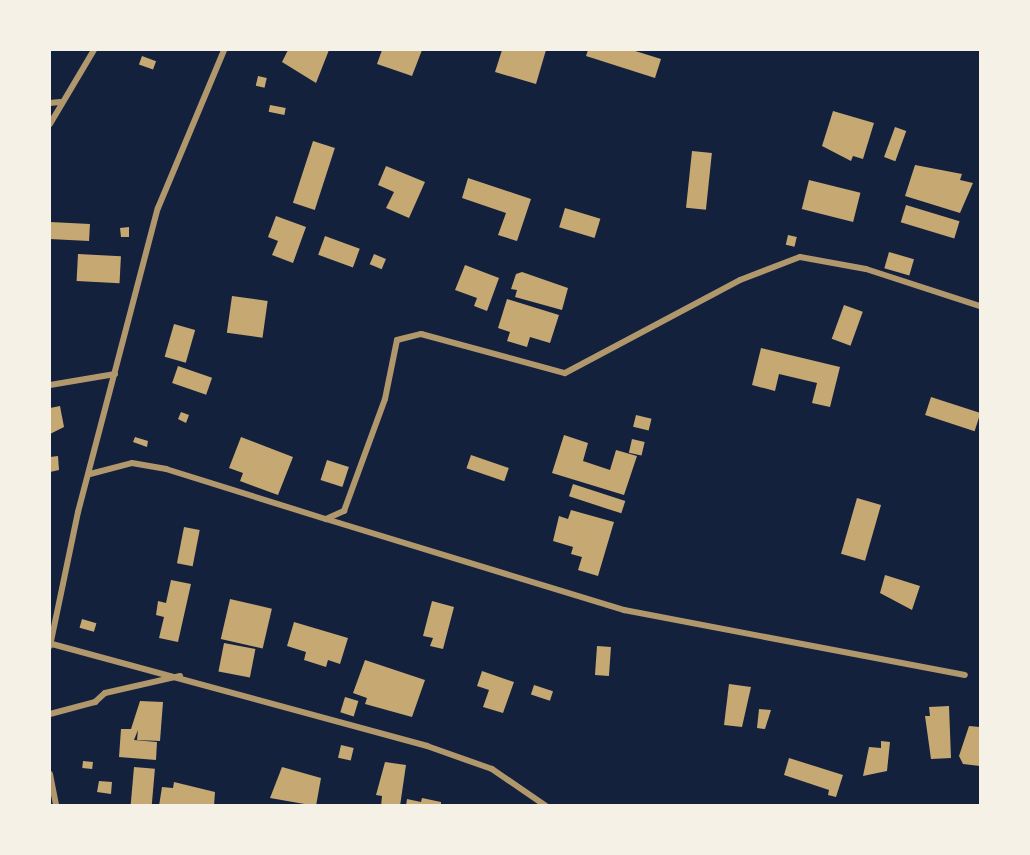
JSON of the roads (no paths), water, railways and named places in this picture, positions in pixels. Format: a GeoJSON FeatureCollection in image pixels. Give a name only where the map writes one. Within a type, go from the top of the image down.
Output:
{"type":"FeatureCollection","features":[{"type":"Feature","properties":{"kind":"street"},"geometry":{"type":"LineString","coordinates":[[50,124],[60,102],[94,50]]}},
{"type":"Feature","properties":{"kind":"street"},"geometry":{"type":"LineString","coordinates":[[224,50],[158,208],[90,474],[51,645],[181,676],[461,757],[520,785],[546,806]]}},
{"type":"Feature","properties":{"kind":"street"},"geometry":{"type":"LineString","coordinates":[[50,103],[60,102]]}},
{"type":"Feature","properties":{"kind":"street"},"geometry":{"type":"LineString","coordinates":[[326,519],[344,511],[385,399],[397,340],[421,334],[565,373],[740,280],[800,257],[866,269],[981,306]]}},
{"type":"Feature","properties":{"kind":"street"},"geometry":{"type":"LineString","coordinates":[[50,385],[115,374]]}},
{"type":"Feature","properties":{"kind":"street"},"geometry":{"type":"LineString","coordinates":[[90,474],[132,463],[166,469],[624,610],[965,675]]}},
{"type":"Feature","properties":{"kind":"street"},"geometry":{"type":"LineString","coordinates":[[50,714],[95,702],[105,693],[181,676]]}},
{"type":"Feature","properties":{"kind":"street"},"geometry":{"type":"LineString","coordinates":[[50,774],[56,806]]}}]}
